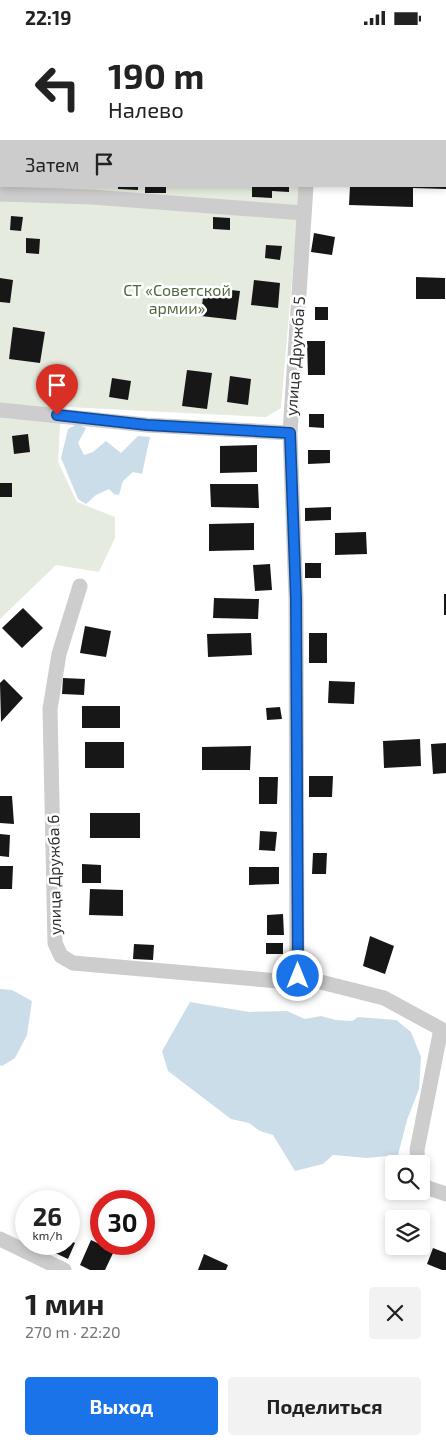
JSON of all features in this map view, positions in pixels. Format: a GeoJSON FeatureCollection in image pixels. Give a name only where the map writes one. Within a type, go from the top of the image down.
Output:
{"type":"FeatureCollection","features":[{"type":"Feature","properties":{"kind":"street","name":"улица Дружба 5"},"geometry":{"type":"LineString","coordinates":[[298,976],[296,599],[290,433],[306,187]]}},
{"type":"Feature","properties":{"kind":"street"},"geometry":{"type":"LineString","coordinates":[[0,194],[92,197],[304,213]]}},
{"type":"Feature","properties":{"kind":"street"},"geometry":{"type":"LineString","coordinates":[[0,410],[147,425],[290,433]]}},
{"type":"Feature","properties":{"kind":"street","name":"улица Дружба 6"},"geometry":{"type":"LineString","coordinates":[[80,586],[60,654],[50,709],[56,943],[60,956],[73,963],[278,981],[298,976]]}},
{"type":"Feature","properties":{"kind":"street"},"geometry":{"type":"LineString","coordinates":[[298,976],[384,998],[443,1027],[417,1155]]}},
{"type":"Feature","properties":{"kind":"street"},"geometry":{"type":"LineString","coordinates":[[430,1189],[446,1194]]}},
{"type":"Feature","properties":{"kind":"street"},"geometry":{"type":"LineString","coordinates":[[0,1239],[64,1270]]}},
{"type":"Feature","properties":{"kind":"green space","name":"СТ «Советской армии»"},"geometry":{"type":"Polygon","coordinates":[[[0,187],[300,187],[281,408],[266,417],[67,407],[60,424],[58,462],[77,502],[115,517],[115,538],[99,572],[56,565],[0,619],[0,187]]]}},
{"type":"Feature","properties":{"kind":"water"},"geometry":{"type":"Polygon","coordinates":[[[77,424],[86,428],[78,443],[84,455],[93,452],[106,441],[121,453],[138,436],[150,437],[142,474],[133,472],[123,481],[119,495],[114,494],[109,489],[96,495],[86,504],[78,499],[61,458],[68,429],[77,424]]]}},
{"type":"Feature","properties":{"kind":"water"},"geometry":{"type":"Polygon","coordinates":[[[0,989],[12,990],[32,1001],[27,1035],[15,1058],[2,1066],[0,1065],[0,989]]]}},
{"type":"Feature","properties":{"kind":"water"},"geometry":{"type":"Polygon","coordinates":[[[190,1002],[249,1012],[287,1011],[305,1019],[321,1016],[336,1020],[352,1021],[358,1017],[396,1020],[411,1032],[421,1057],[419,1089],[407,1120],[398,1155],[367,1158],[333,1155],[323,1164],[295,1171],[273,1135],[260,1131],[249,1123],[231,1119],[168,1071],[162,1051],[190,1002]]]}},
{"type":"Feature","properties":{"kind":"building"},"geometry":{"type":"Polygon","coordinates":[[[118,187],[138,187],[138,190],[118,189],[118,187]]]}},
{"type":"Feature","properties":{"kind":"building"},"geometry":{"type":"Polygon","coordinates":[[[145,187],[166,187],[166,193],[145,193],[145,187]]]}},
{"type":"Feature","properties":{"kind":"building"},"geometry":{"type":"Polygon","coordinates":[[[252,187],[289,187],[289,192],[272,191],[272,198],[252,197],[252,187]]]}},
{"type":"Feature","properties":{"kind":"building"},"geometry":{"type":"Polygon","coordinates":[[[350,187],[446,187],[446,189],[413,188],[413,207],[349,205],[350,187]]]}},
{"type":"Feature","properties":{"kind":"building"},"geometry":{"type":"Polygon","coordinates":[[[11,216],[23,217],[21,231],[10,230],[11,216]]]}},
{"type":"Feature","properties":{"kind":"building"},"geometry":{"type":"Polygon","coordinates":[[[213,217],[230,218],[230,230],[213,229],[213,217]]]}},
{"type":"Feature","properties":{"kind":"building"},"geometry":{"type":"Polygon","coordinates":[[[314,233],[335,237],[332,255],[311,252],[314,233]]]}},
{"type":"Feature","properties":{"kind":"building"},"geometry":{"type":"Polygon","coordinates":[[[26,238],[40,239],[39,254],[26,253],[26,238]]]}},
{"type":"Feature","properties":{"kind":"building"},"geometry":{"type":"Polygon","coordinates":[[[266,245],[282,246],[280,260],[265,258],[266,245]]]}},
{"type":"Feature","properties":{"kind":"building"},"geometry":{"type":"Polygon","coordinates":[[[416,277],[445,278],[445,299],[416,299],[416,277]]]}},
{"type":"Feature","properties":{"kind":"building"},"geometry":{"type":"Polygon","coordinates":[[[0,278],[13,280],[10,303],[0,302],[0,278]]]}},
{"type":"Feature","properties":{"kind":"building"},"geometry":{"type":"Polygon","coordinates":[[[254,280],[280,283],[278,308],[251,305],[254,280]]]}},
{"type":"Feature","properties":{"kind":"building"},"geometry":{"type":"Polygon","coordinates":[[[204,287],[240,291],[236,320],[201,316],[204,287]]]}},
{"type":"Feature","properties":{"kind":"building"},"geometry":{"type":"Polygon","coordinates":[[[315,307],[328,307],[328,320],[315,320],[315,307]]]}},
{"type":"Feature","properties":{"kind":"building"},"geometry":{"type":"Polygon","coordinates":[[[13,327],[45,332],[40,363],[9,359],[13,327]]]}},
{"type":"Feature","properties":{"kind":"building"},"geometry":{"type":"Polygon","coordinates":[[[307,341],[325,341],[325,375],[308,375],[307,341]]]}},
{"type":"Feature","properties":{"kind":"building"},"geometry":{"type":"Polygon","coordinates":[[[187,370],[212,373],[207,409],[182,406],[187,370]]]}},
{"type":"Feature","properties":{"kind":"building"},"geometry":{"type":"Polygon","coordinates":[[[230,376],[251,379],[248,405],[227,402],[230,376]]]}},
{"type":"Feature","properties":{"kind":"building"},"geometry":{"type":"Polygon","coordinates":[[[112,378],[131,381],[128,400],[109,397],[112,378]]]}},
{"type":"Feature","properties":{"kind":"building"},"geometry":{"type":"Polygon","coordinates":[[[309,414],[324,414],[324,428],[309,427],[309,414]]]}},
{"type":"Feature","properties":{"kind":"building"},"geometry":{"type":"Polygon","coordinates":[[[28,434],[30,452],[14,454],[12,436],[28,434]]]}},
{"type":"Feature","properties":{"kind":"building"},"geometry":{"type":"Polygon","coordinates":[[[257,445],[257,472],[220,473],[220,446],[257,445]]]}},
{"type":"Feature","properties":{"kind":"building"},"geometry":{"type":"Polygon","coordinates":[[[308,450],[330,450],[330,463],[308,464],[308,450]]]}},
{"type":"Feature","properties":{"kind":"building"},"geometry":{"type":"Polygon","coordinates":[[[0,483],[12,483],[12,497],[0,497],[0,483]]]}},
{"type":"Feature","properties":{"kind":"building"},"geometry":{"type":"Polygon","coordinates":[[[210,484],[258,484],[259,508],[211,507],[210,484]]]}},
{"type":"Feature","properties":{"kind":"building"},"geometry":{"type":"Polygon","coordinates":[[[331,507],[331,520],[305,521],[305,508],[331,507]]]}},
{"type":"Feature","properties":{"kind":"building"},"geometry":{"type":"Polygon","coordinates":[[[254,523],[254,550],[209,551],[209,524],[254,523]]]}},
{"type":"Feature","properties":{"kind":"building"},"geometry":{"type":"Polygon","coordinates":[[[366,532],[367,554],[335,555],[335,533],[366,532]]]}},
{"type":"Feature","properties":{"kind":"building"},"geometry":{"type":"Polygon","coordinates":[[[305,563],[321,563],[321,578],[305,578],[305,563]]]}},
{"type":"Feature","properties":{"kind":"building"},"geometry":{"type":"Polygon","coordinates":[[[270,564],[272,590],[255,591],[253,565],[270,564]]]}},
{"type":"Feature","properties":{"kind":"building"},"geometry":{"type":"Polygon","coordinates":[[[444,594],[446,594],[446,615],[444,615],[444,594]]]}},
{"type":"Feature","properties":{"kind":"building"},"geometry":{"type":"Polygon","coordinates":[[[214,598],[259,599],[258,619],[213,618],[214,598]]]}},
{"type":"Feature","properties":{"kind":"building"},"geometry":{"type":"Polygon","coordinates":[[[23,608],[43,628],[22,648],[2,628],[23,608]]]}},
{"type":"Feature","properties":{"kind":"building"},"geometry":{"type":"Polygon","coordinates":[[[85,626],[111,631],[106,657],[80,653],[85,626]]]}},
{"type":"Feature","properties":{"kind":"building"},"geometry":{"type":"Polygon","coordinates":[[[251,633],[252,655],[208,657],[207,634],[251,633]]]}},
{"type":"Feature","properties":{"kind":"building"},"geometry":{"type":"Polygon","coordinates":[[[309,633],[327,633],[327,663],[309,663],[309,633]]]}},
{"type":"Feature","properties":{"kind":"building"},"geometry":{"type":"Polygon","coordinates":[[[63,678],[85,679],[84,695],[62,694],[63,678]]]}},
{"type":"Feature","properties":{"kind":"building"},"geometry":{"type":"Polygon","coordinates":[[[4,679],[23,698],[1,722],[0,683],[4,679]]]}},
{"type":"Feature","properties":{"kind":"building"},"geometry":{"type":"Polygon","coordinates":[[[329,681],[355,682],[354,704],[328,703],[329,681]]]}},
{"type":"Feature","properties":{"kind":"building"},"geometry":{"type":"Polygon","coordinates":[[[82,706],[120,706],[120,728],[82,728],[82,706]]]}},
{"type":"Feature","properties":{"kind":"building"},"geometry":{"type":"Polygon","coordinates":[[[280,707],[282,719],[267,720],[266,708],[280,707]]]}},
{"type":"Feature","properties":{"kind":"building"},"geometry":{"type":"Polygon","coordinates":[[[420,739],[421,766],[384,768],[383,741],[420,739]]]}},
{"type":"Feature","properties":{"kind":"building"},"geometry":{"type":"Polygon","coordinates":[[[85,742],[124,742],[124,768],[85,768],[85,742]]]}},
{"type":"Feature","properties":{"kind":"building"},"geometry":{"type":"Polygon","coordinates":[[[446,743],[446,773],[433,774],[431,744],[446,743]]]}},
{"type":"Feature","properties":{"kind":"building"},"geometry":{"type":"Polygon","coordinates":[[[251,746],[250,770],[202,770],[202,747],[251,746]]]}},
{"type":"Feature","properties":{"kind":"building"},"geometry":{"type":"Polygon","coordinates":[[[309,776],[333,776],[332,797],[309,797],[309,776]]]}},
{"type":"Feature","properties":{"kind":"building"},"geometry":{"type":"Polygon","coordinates":[[[259,777],[278,777],[277,804],[259,804],[259,777]]]}},
{"type":"Feature","properties":{"kind":"building"},"geometry":{"type":"Polygon","coordinates":[[[0,796],[12,796],[14,824],[0,823],[0,796]]]}},
{"type":"Feature","properties":{"kind":"building"},"geometry":{"type":"Polygon","coordinates":[[[90,813],[140,813],[140,838],[90,838],[90,813]]]}},
{"type":"Feature","properties":{"kind":"building"},"geometry":{"type":"Polygon","coordinates":[[[260,831],[277,832],[275,851],[259,850],[260,831]]]}},
{"type":"Feature","properties":{"kind":"building"},"geometry":{"type":"Polygon","coordinates":[[[0,834],[10,835],[9,857],[0,856],[0,834]]]}},
{"type":"Feature","properties":{"kind":"building"},"geometry":{"type":"Polygon","coordinates":[[[313,853],[327,853],[326,874],[312,874],[313,853]]]}},
{"type":"Feature","properties":{"kind":"building"},"geometry":{"type":"Polygon","coordinates":[[[82,864],[101,865],[101,883],[82,883],[82,864]]]}},
{"type":"Feature","properties":{"kind":"building"},"geometry":{"type":"Polygon","coordinates":[[[0,866],[13,866],[12,889],[0,889],[0,866]]]}},
{"type":"Feature","properties":{"kind":"building"},"geometry":{"type":"Polygon","coordinates":[[[249,867],[279,867],[279,884],[249,885],[249,867]]]}},
{"type":"Feature","properties":{"kind":"building"},"geometry":{"type":"Polygon","coordinates":[[[90,889],[123,890],[123,916],[89,915],[90,889]]]}},
{"type":"Feature","properties":{"kind":"building"},"geometry":{"type":"Polygon","coordinates":[[[283,914],[284,935],[267,935],[267,915],[283,914]]]}},
{"type":"Feature","properties":{"kind":"building"},"geometry":{"type":"Polygon","coordinates":[[[370,936],[394,946],[385,974],[363,966],[370,936]]]}},
{"type":"Feature","properties":{"kind":"building"},"geometry":{"type":"Polygon","coordinates":[[[266,943],[283,943],[283,954],[266,954],[266,943]]]}},
{"type":"Feature","properties":{"kind":"building"},"geometry":{"type":"Polygon","coordinates":[[[134,944],[154,945],[153,960],[133,959],[134,944]]]}},
{"type":"Feature","properties":{"kind":"building"},"geometry":{"type":"Polygon","coordinates":[[[90,1242],[90,1255],[112,1255],[105,1270],[90,1270],[80,1265],[90,1242]]]}},
{"type":"Feature","properties":{"kind":"building"},"geometry":{"type":"Polygon","coordinates":[[[433,1248],[446,1253],[446,1270],[427,1264],[433,1248]]]}},
{"type":"Feature","properties":{"kind":"building"},"geometry":{"type":"Polygon","coordinates":[[[204,1254],[228,1265],[226,1270],[198,1270],[204,1254]]]}},
{"type":"Feature","properties":{"kind":"building"},"geometry":{"type":"Polygon","coordinates":[[[59,1255],[70,1255],[68,1259],[59,1255]]]}},
{"type":"Feature","properties":{"kind":"route"},"geometry":{"type":"LineString","coordinates":[[57,415],[147,425],[290,433],[296,599],[298,976]]}}]}
